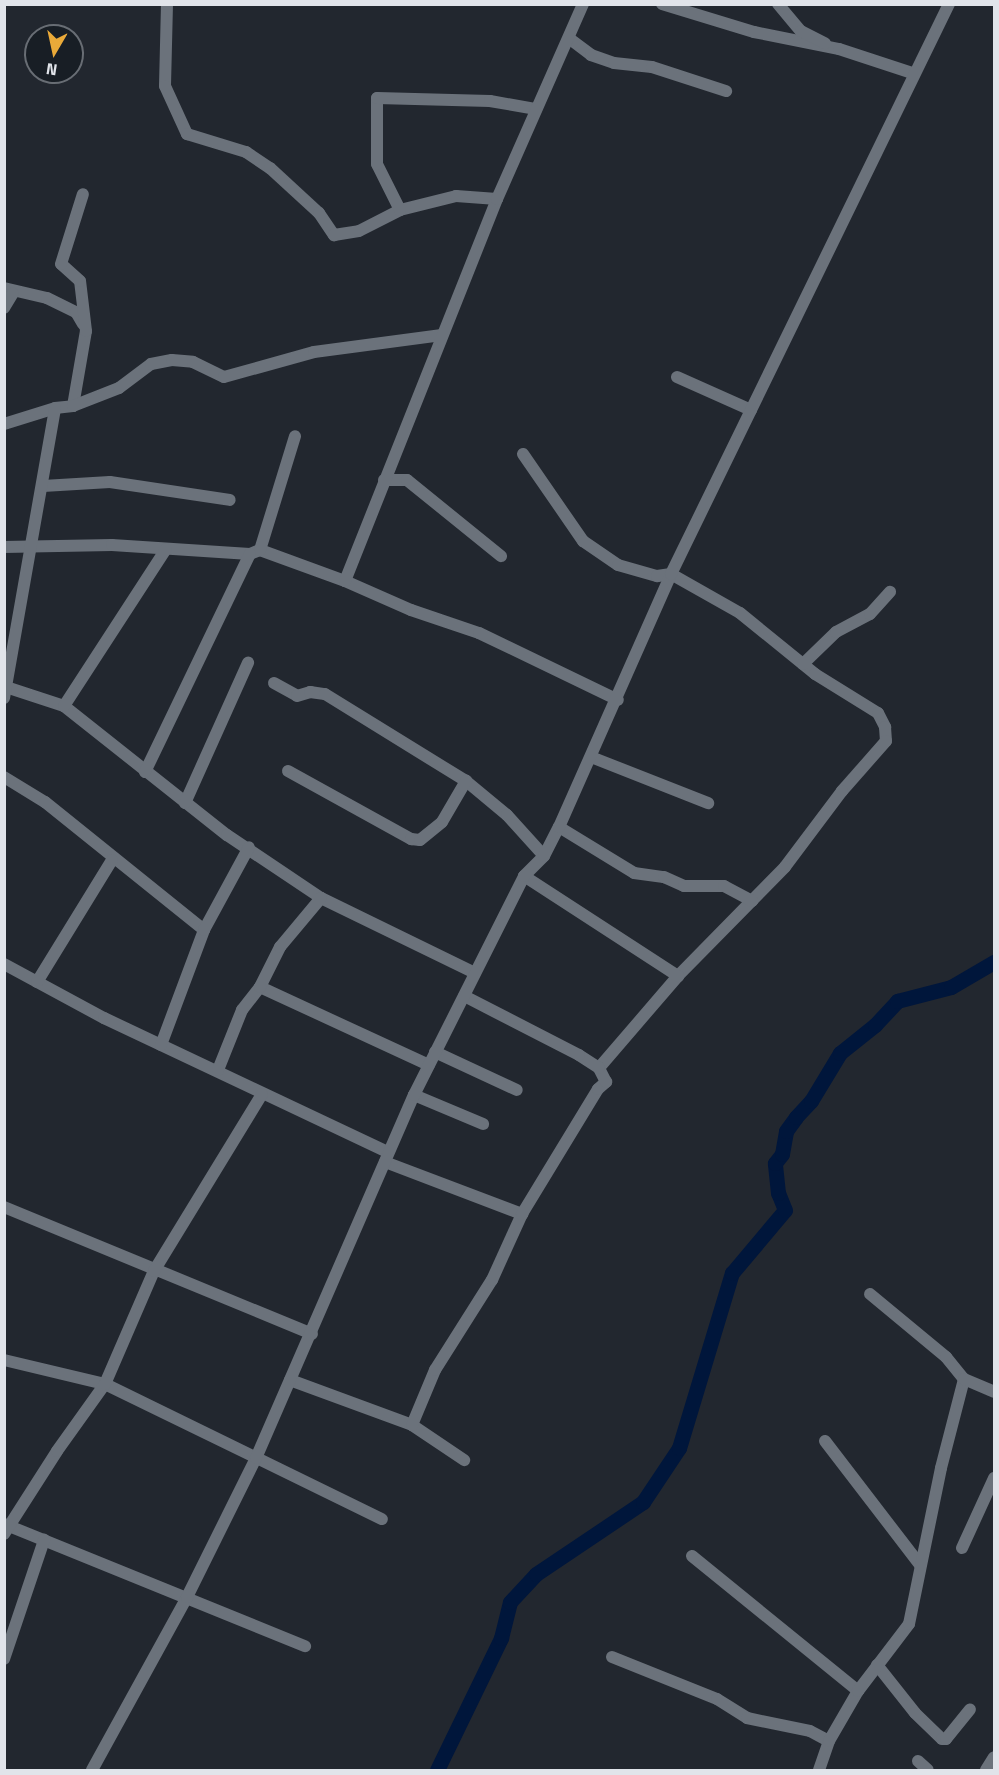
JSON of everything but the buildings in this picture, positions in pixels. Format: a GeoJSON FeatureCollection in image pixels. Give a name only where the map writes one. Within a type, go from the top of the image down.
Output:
{"type":"FeatureCollection","features":[{"type":"Feature","properties":{"kind":"street"},"geometry":{"type":"LineString","coordinates":[[167,4],[165,86],[187,134],[246,152],[270,168],[319,213],[334,235],[359,231],[400,210],[466,195],[497,199]]}},
{"type":"Feature","properties":{"kind":"street"},"geometry":{"type":"LineString","coordinates":[[345,580],[384,480],[420,402],[442,335],[497,199],[536,109],[570,39],[583,4]]}},
{"type":"Feature","properties":{"kind":"street"},"geometry":{"type":"LineString","coordinates":[[662,4],[754,32],[839,49],[912,73]]}},
{"type":"Feature","properties":{"kind":"street"},"geometry":{"type":"LineString","coordinates":[[778,4],[801,31],[839,49]]}},
{"type":"Feature","properties":{"kind":"street"},"geometry":{"type":"LineString","coordinates":[[92,1770],[187,1597],[256,1458],[312,1334],[414,1095],[524,876],[544,856],[559,826],[618,700],[671,574],[891,126],[912,73],[949,4]]}},
{"type":"Feature","properties":{"kind":"street"},"geometry":{"type":"LineString","coordinates":[[570,39],[591,56],[614,63],[652,67],[726,91]]}},
{"type":"Feature","properties":{"kind":"street"},"geometry":{"type":"LineString","coordinates":[[400,210],[377,164],[377,98],[490,101],[536,109]]}},
{"type":"Feature","properties":{"kind":"street"},"geometry":{"type":"LineString","coordinates":[[73,406],[86,331],[80,281],[61,264],[83,194]]}},
{"type":"Feature","properties":{"kind":"street"},"geometry":{"type":"LineString","coordinates":[[4,308],[9,291],[47,298],[76,312],[86,331]]}},
{"type":"Feature","properties":{"kind":"street"},"geometry":{"type":"LineString","coordinates":[[4,424],[55,408],[73,406],[119,388],[152,364],[172,360],[193,362],[224,377],[314,352],[442,335]]}},
{"type":"Feature","properties":{"kind":"street"},"geometry":{"type":"LineString","coordinates":[[677,377],[751,410]]}},
{"type":"Feature","properties":{"kind":"street"},"geometry":{"type":"LineString","coordinates":[[55,408],[33,545],[5,693],[64,706],[227,835],[249,847],[321,898],[476,973]]}},
{"type":"Feature","properties":{"kind":"street"},"geometry":{"type":"LineString","coordinates":[[145,772],[255,552],[295,436]]}},
{"type":"Feature","properties":{"kind":"street"},"geometry":{"type":"LineString","coordinates":[[523,454],[583,541],[618,565],[657,576],[671,574],[740,613],[803,664],[878,713],[885,727],[886,741],[842,790],[785,867],[678,976],[599,1068]]}},
{"type":"Feature","properties":{"kind":"street"},"geometry":{"type":"LineString","coordinates":[[384,480],[407,480],[501,556]]}},
{"type":"Feature","properties":{"kind":"street"},"geometry":{"type":"LineString","coordinates":[[43,486],[110,482],[230,500]]}},
{"type":"Feature","properties":{"kind":"street"},"geometry":{"type":"LineString","coordinates":[[4,547],[33,545],[255,552],[345,580],[411,610],[479,633],[618,700]]}},
{"type":"Feature","properties":{"kind":"street"},"geometry":{"type":"LineString","coordinates":[[64,706],[166,549]]}},
{"type":"Feature","properties":{"kind":"street"},"geometry":{"type":"LineString","coordinates":[[803,664],[836,632],[870,614],[890,592]]}},
{"type":"Feature","properties":{"kind":"street"},"geometry":{"type":"LineString","coordinates":[[185,803],[248,663]]}},
{"type":"Feature","properties":{"kind":"street"},"geometry":{"type":"LineString","coordinates":[[274,683],[297,696],[310,692],[325,694],[466,781],[507,815],[544,856]]}},
{"type":"Feature","properties":{"kind":"street"},"geometry":{"type":"LineString","coordinates":[[591,757],[708,803]]}},
{"type":"Feature","properties":{"kind":"street"},"geometry":{"type":"LineString","coordinates":[[288,771],[420,840],[442,822],[466,781]]}},
{"type":"Feature","properties":{"kind":"street"},"geometry":{"type":"LineString","coordinates":[[4,777],[45,802],[112,860],[204,930]]}},
{"type":"Feature","properties":{"kind":"street"},"geometry":{"type":"LineString","coordinates":[[559,826],[634,873],[664,877],[684,886],[724,886],[752,901]]}},
{"type":"Feature","properties":{"kind":"street"},"geometry":{"type":"LineString","coordinates":[[161,1045],[204,930],[249,847]]}},
{"type":"Feature","properties":{"kind":"street"},"geometry":{"type":"LineString","coordinates":[[37,982],[112,860]]}},
{"type":"Feature","properties":{"kind":"street"},"geometry":{"type":"LineString","coordinates":[[524,876],[678,976]]}},
{"type":"Feature","properties":{"kind":"street"},"geometry":{"type":"LineString","coordinates":[[218,1070],[242,1010],[260,987],[280,947],[321,898]]}},
{"type":"Feature","properties":{"kind":"street"},"geometry":{"type":"LineString","coordinates":[[4,964],[161,1045],[218,1070],[386,1157],[522,1214]]}},
{"type":"Feature","properties":{"kind":"street"},"geometry":{"type":"LineString","coordinates":[[260,987],[429,1065]]}},
{"type":"Feature","properties":{"kind":"street"},"geometry":{"type":"LineString","coordinates":[[412,1425],[435,1370],[492,1280],[522,1214],[598,1089],[606,1082],[599,1068],[464,996]]}},
{"type":"Feature","properties":{"kind":"street"},"geometry":{"type":"LineString","coordinates":[[435,1052],[517,1090]]}},
{"type":"Feature","properties":{"kind":"street"},"geometry":{"type":"LineString","coordinates":[[262,1094],[154,1271],[105,1384],[6,1528],[44,1540],[305,1646]]}},
{"type":"Feature","properties":{"kind":"street"},"geometry":{"type":"LineString","coordinates":[[414,1095],[483,1124]]}},
{"type":"Feature","properties":{"kind":"street"},"geometry":{"type":"LineString","coordinates":[[4,1207],[154,1271],[312,1334]]}},
{"type":"Feature","properties":{"kind":"street"},"geometry":{"type":"LineString","coordinates":[[870,1294],[946,1357],[964,1379],[994,1392]]}},
{"type":"Feature","properties":{"kind":"street"},"geometry":{"type":"LineString","coordinates":[[4,1360],[105,1384],[382,1519]]}},
{"type":"Feature","properties":{"kind":"street"},"geometry":{"type":"LineString","coordinates":[[819,1770],[829,1741],[858,1691],[909,1624],[920,1565],[964,1379]]}},
{"type":"Feature","properties":{"kind":"street"},"geometry":{"type":"LineString","coordinates":[[290,1380],[412,1425],[464,1461]]}},
{"type":"Feature","properties":{"kind":"street"},"geometry":{"type":"LineString","coordinates":[[825,1441],[920,1565]]}},
{"type":"Feature","properties":{"kind":"street"},"geometry":{"type":"LineString","coordinates":[[962,1548],[994,1478]]}},
{"type":"Feature","properties":{"kind":"street"},"geometry":{"type":"LineString","coordinates":[[4,1659],[44,1540]]}},
{"type":"Feature","properties":{"kind":"street"},"geometry":{"type":"LineString","coordinates":[[692,1556],[858,1691]]}},
{"type":"Feature","properties":{"kind":"street"},"geometry":{"type":"LineString","coordinates":[[612,1657],[717,1699],[747,1718],[810,1731],[829,1741]]}},
{"type":"Feature","properties":{"kind":"street"},"geometry":{"type":"LineString","coordinates":[[877,1665],[915,1713],[942,1739],[946,1739],[970,1709]]}},
{"type":"Feature","properties":{"kind":"street"},"geometry":{"type":"LineString","coordinates":[[986,1770],[994,1757]]}},
{"type":"Feature","properties":{"kind":"street"},"geometry":{"type":"LineString","coordinates":[[918,1761],[928,1770]]}},
{"type":"Feature","properties":{"kind":"waterway"},"geometry":{"type":"LineString","coordinates":[[437,1770],[501,1638],[510,1602],[536,1574],[643,1502],[679,1448],[732,1273],[785,1210],[778,1193],[775,1163],[782,1154],[786,1131],[811,1101],[840,1053],[875,1025],[897,1001],[951,987],[994,962]]}}]}
